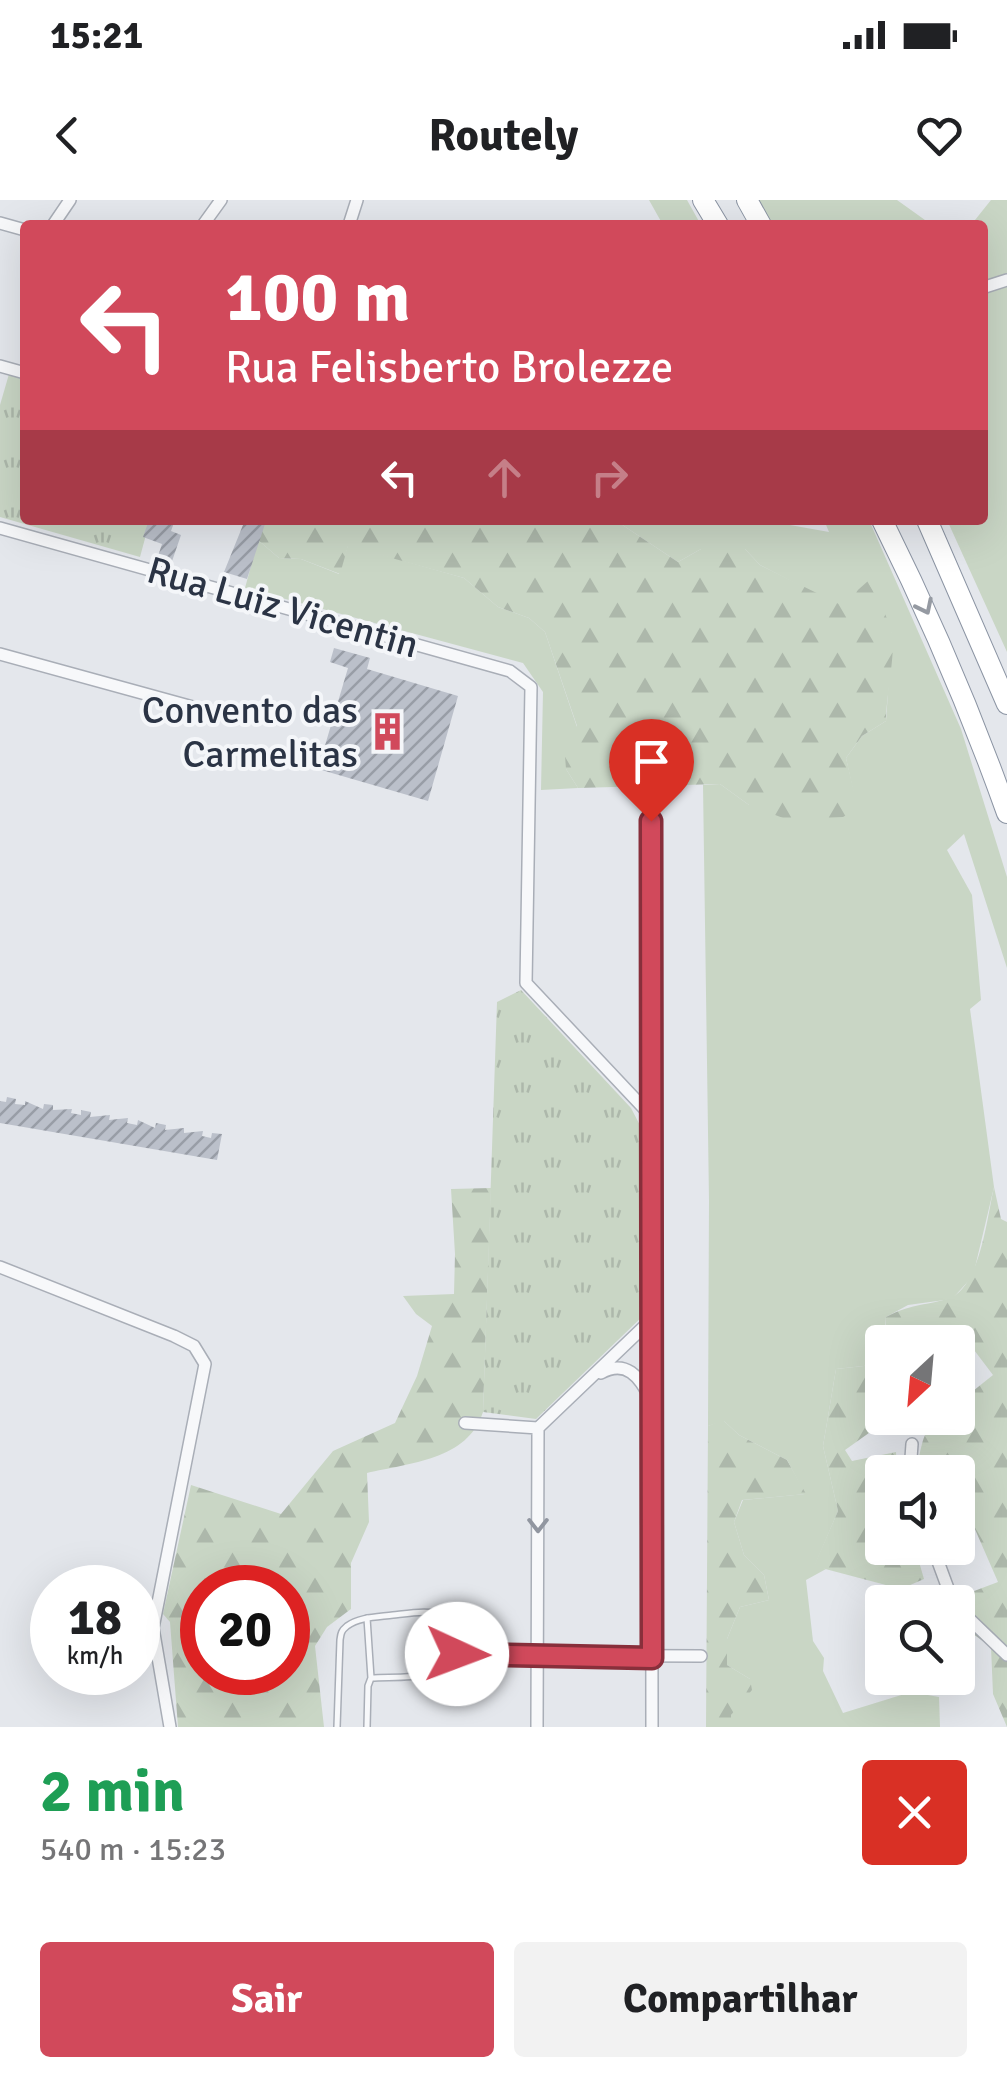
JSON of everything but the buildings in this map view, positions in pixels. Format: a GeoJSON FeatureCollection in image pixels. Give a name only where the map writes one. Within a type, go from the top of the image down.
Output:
{"type":"FeatureCollection","features":[{"type":"Feature","properties":{"kind":"highway"},"geometry":{"type":"LineString","coordinates":[[884,525],[932,620],[1007,813]]}},
{"type":"Feature","properties":{"kind":"highway"},"geometry":{"type":"LineString","coordinates":[[929,525],[1007,704]]}},
{"type":"Feature","properties":{"kind":"street","name":"Rua Luiz Vicentin"},"geometry":{"type":"LineString","coordinates":[[0,528],[510,671],[531,687],[526,983],[653,1118]]}},
{"type":"Feature","properties":{"kind":"street"},"geometry":{"type":"LineString","coordinates":[[0,654],[210,712]]}},
{"type":"Feature","properties":{"kind":"street"},"geometry":{"type":"LineString","coordinates":[[651,821],[652,1727]]}},
{"type":"Feature","properties":{"kind":"street"},"geometry":{"type":"LineString","coordinates":[[0,1267],[194,1346],[205,1364],[154,1628],[170,1727]]}},
{"type":"Feature","properties":{"kind":"street"},"geometry":{"type":"LineString","coordinates":[[537,1727],[538,1428],[652,1319]]}},
{"type":"Feature","properties":{"kind":"street"},"geometry":{"type":"LineString","coordinates":[[590,1378],[609,1368],[626,1368],[640,1377],[652,1402]]}},
{"type":"Feature","properties":{"kind":"street"},"geometry":{"type":"LineString","coordinates":[[464,1423],[538,1428]]}},
{"type":"Feature","properties":{"kind":"street"},"geometry":{"type":"LineString","coordinates":[[911,1455],[912,1444]]}},
{"type":"Feature","properties":{"kind":"street"},"geometry":{"type":"LineString","coordinates":[[975,1624],[1007,1655]]}},
{"type":"Feature","properties":{"kind":"street"},"geometry":{"type":"LineString","coordinates":[[462,1654],[701,1656]]}},
{"type":"Feature","properties":{"kind":"lane"},"geometry":{"type":"LineString","coordinates":[[337,1727],[340,1635],[346,1627],[367,1618],[432,1610],[442,1613],[456,1633],[462,1654],[436,1673],[371,1678]]}},
{"type":"Feature","properties":{"kind":"lane"},"geometry":{"type":"LineString","coordinates":[[367,1618],[371,1678],[368,1727]]}},
{"type":"Feature","properties":{"kind":"green space"},"geometry":{"type":"Polygon","coordinates":[[[649,200],[687,200],[698,220],[660,220],[649,200]]]}},
{"type":"Feature","properties":{"kind":"green space"},"geometry":{"type":"Polygon","coordinates":[[[757,200],[897,200],[925,220],[768,220],[757,200]]]}},
{"type":"Feature","properties":{"kind":"green space"},"geometry":{"type":"Polygon","coordinates":[[[991,200],[1007,200],[1007,652],[949,525],[988,525],[988,220],[975,220],[991,200]]]}},
{"type":"Feature","properties":{"kind":"green space"},"geometry":{"type":"Polygon","coordinates":[[[9,374],[20,377],[20,523],[0,517],[0,405],[9,374]]]}},
{"type":"Feature","properties":{"kind":"green space"},"geometry":{"type":"Polygon","coordinates":[[[28,525],[149,525],[140,557],[28,525]]]}},
{"type":"Feature","properties":{"kind":"green space"},"geometry":{"type":"Polygon","coordinates":[[[263,525],[622,525],[678,562],[701,549],[745,549],[760,565],[841,605],[868,581],[890,627],[893,651],[886,721],[862,736],[846,758],[858,808],[843,817],[791,821],[749,805],[720,784],[578,788],[566,769],[564,742],[577,726],[545,632],[529,618],[498,607],[464,578],[348,546],[340,574],[301,559],[279,558],[258,540],[263,525]]]}},
{"type":"Feature","properties":{"kind":"green space"},"geometry":{"type":"Polygon","coordinates":[[[622,525],[790,525],[829,532],[826,525],[871,525],[961,729],[1007,877],[1007,968],[964,834],[947,850],[972,895],[981,1000],[970,1009],[994,1187],[973,1276],[952,1299],[908,1305],[886,1317],[885,1325],[865,1325],[865,1366],[836,1369],[823,1446],[838,1511],[815,1565],[826,1569],[806,1580],[813,1641],[824,1658],[823,1671],[843,1713],[901,1695],[928,1695],[939,1697],[940,1727],[731,1727],[731,1715],[750,1679],[727,1665],[727,1639],[740,1607],[769,1600],[764,1575],[744,1555],[734,1522],[743,1500],[805,1494],[787,1460],[739,1435],[724,1421],[708,1426],[703,785],[720,784],[749,805],[857,808],[846,758],[862,736],[886,721],[892,633],[760,565],[745,549],[701,549],[678,562],[622,525]]]}},
{"type":"Feature","properties":{"kind":"green space"},"geometry":{"type":"Polygon","coordinates":[[[258,540],[279,558],[301,559],[339,574],[348,545],[464,578],[498,607],[529,618],[545,632],[577,727],[566,769],[578,788],[541,790],[543,692],[523,663],[245,588],[258,540]]]}},
{"type":"Feature","properties":{"kind":"green space"},"geometry":{"type":"Polygon","coordinates":[[[521,990],[631,1108],[646,1137],[645,1314],[536,1419],[483,1412],[497,1002],[521,990]]]}},
{"type":"Feature","properties":{"kind":"green space"},"geometry":{"type":"Polygon","coordinates":[[[994,1187],[1001,1219],[1007,1222],[1007,1727],[993,1694],[991,1647],[975,1635],[975,1591],[998,1582],[975,1529],[975,1455],[920,1455],[925,1435],[975,1435],[975,1389],[993,1375],[975,1351],[975,1325],[886,1325],[886,1317],[958,1293],[975,1268],[994,1187]]]}},
{"type":"Feature","properties":{"kind":"green space"},"geometry":{"type":"Polygon","coordinates":[[[491,1188],[483,1412],[475,1428],[451,1450],[367,1473],[369,1522],[351,1563],[351,1609],[327,1627],[315,1646],[324,1727],[178,1727],[170,1622],[163,1614],[191,1485],[281,1514],[333,1451],[395,1423],[417,1376],[432,1326],[416,1314],[403,1296],[454,1294],[451,1189],[491,1188]]]}},
{"type":"Feature","properties":{"kind":"green space"},"geometry":{"type":"Polygon","coordinates":[[[865,1366],[866,1435],[845,1450],[852,1461],[865,1458],[865,1565],[920,1565],[924,1579],[910,1585],[886,1585],[814,1566],[838,1511],[823,1446],[836,1369],[865,1366]]]}},
{"type":"Feature","properties":{"kind":"green space"},"geometry":{"type":"Polygon","coordinates":[[[723,1420],[739,1435],[787,1460],[806,1494],[742,1500],[734,1522],[744,1555],[764,1575],[769,1600],[740,1607],[727,1639],[727,1665],[750,1679],[752,1690],[731,1715],[731,1727],[706,1727],[708,1426],[723,1420]]]}},
{"type":"Feature","properties":{"kind":"place","name":"Convento das Carmelitas"},"geometry":{"type":"Point","coordinates":[388,732]}},
{"type":"Feature","properties":{"kind":"route"},"geometry":{"type":"LineString","coordinates":[[457,1654],[652,1658],[651,821]]}}]}
